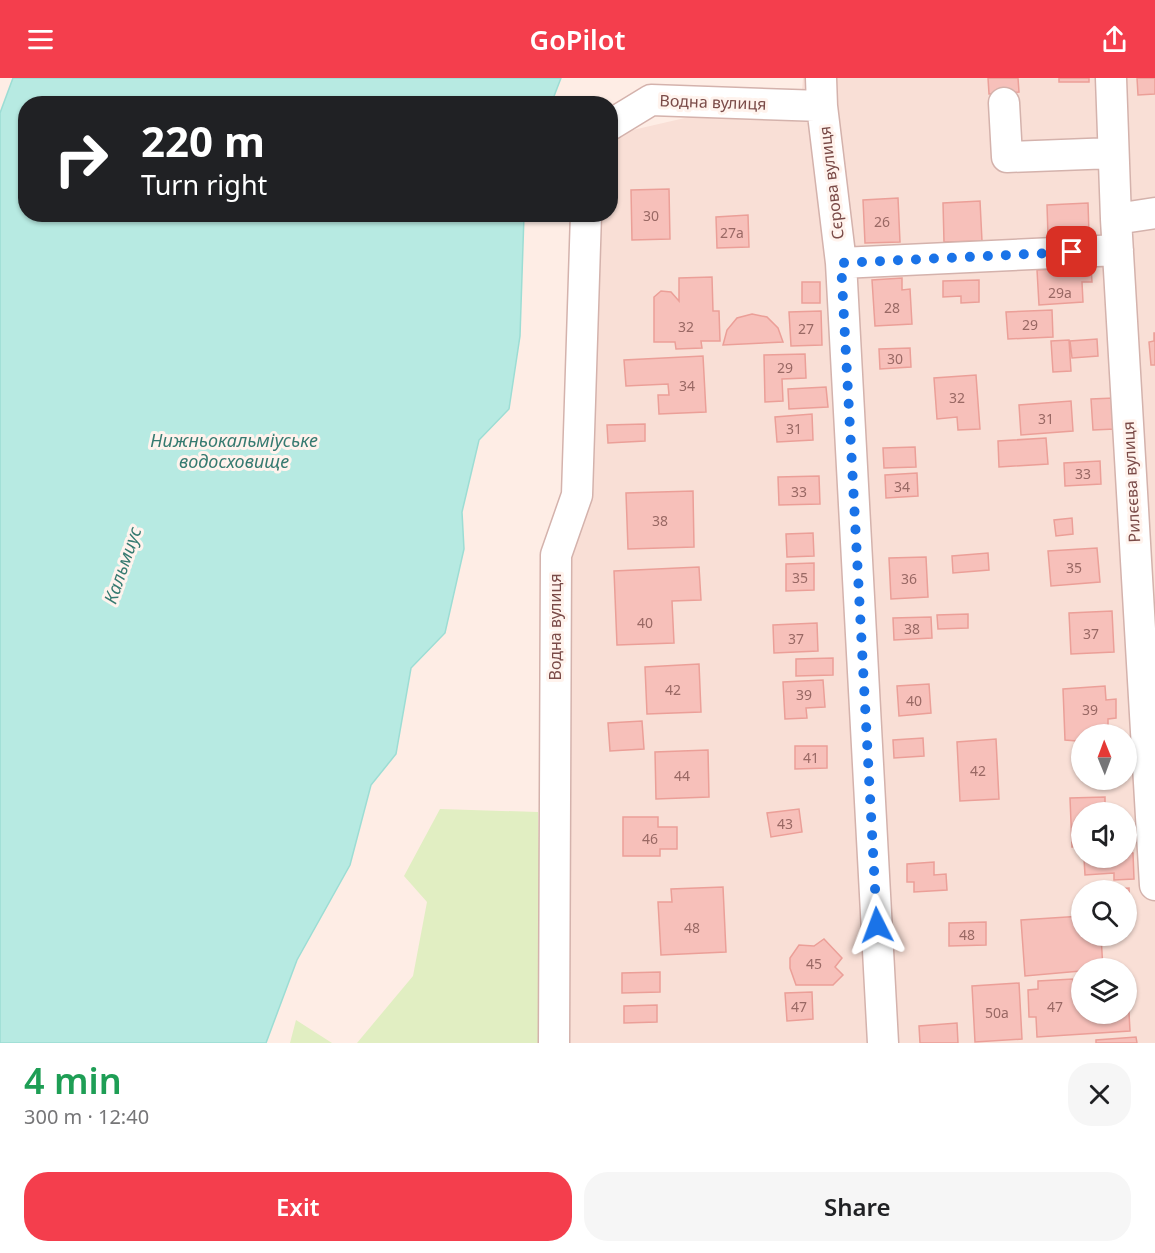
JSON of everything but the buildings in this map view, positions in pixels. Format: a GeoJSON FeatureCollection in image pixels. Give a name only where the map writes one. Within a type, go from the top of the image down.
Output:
{"type":"FeatureCollection","features":[{"type":"Feature","properties":{"kind":"street","name":"Рилєєва вулиця"},"geometry":{"type":"LineString","coordinates":[[1111,78],[1116,219],[1155,885]]}},
{"type":"Feature","properties":{"kind":"street","name":"Водна вулиця"},"geometry":{"type":"LineString","coordinates":[[618,120],[651,100],[822,92]]}},
{"type":"Feature","properties":{"kind":"street","name":"Сєрова вулиця"},"geometry":{"type":"LineString","coordinates":[[822,92],[841,263],[883,1043]]}},
{"type":"Feature","properties":{"kind":"street"},"geometry":{"type":"LineString","coordinates":[[1004,103],[1007,157],[1113,153]]}},
{"type":"Feature","properties":{"kind":"street"},"geometry":{"type":"LineString","coordinates":[[1116,219],[1155,213]]}},
{"type":"Feature","properties":{"kind":"street","name":"Водна вулиця"},"geometry":{"type":"LineString","coordinates":[[554,1043],[556,555],[577,495],[586,222]]}},
{"type":"Feature","properties":{"kind":"street"},"geometry":{"type":"LineString","coordinates":[[841,263],[1118,250]]}},
{"type":"Feature","properties":{"kind":"shaded area"},"geometry":{"type":"Polygon","coordinates":[[[803,78],[1155,78],[1155,1043],[561,1043],[562,556],[588,222],[618,222],[618,133],[802,91],[803,78]]]}},
{"type":"Feature","properties":{"kind":"green space"},"geometry":{"type":"Polygon","coordinates":[[[440,809],[538,812],[543,1043],[357,1043],[413,976],[427,902],[404,876],[440,809]]]}},
{"type":"Feature","properties":{"kind":"green space"},"geometry":{"type":"Polygon","coordinates":[[[296,1020],[332,1043],[290,1043],[296,1020]]]}},
{"type":"Feature","properties":{"kind":"water","name":"Нижньокальміуське водосховище"},"geometry":{"type":"Polygon","coordinates":[[[13,78],[561,78],[554,96],[18,96],[18,222],[524,222],[520,336],[509,409],[479,440],[462,512],[464,549],[445,633],[411,668],[396,754],[371,785],[350,865],[297,960],[266,1043],[0,1043],[0,113],[13,78]]]}},
{"type":"Feature","properties":{"kind":"route"},"geometry":{"type":"LineString","coordinates":[[877,925],[841,263],[1072,252]]}},
{"type":"Feature","properties":{"kind":"water label","name":"Кальмиус"},"geometry":{"type":"Point","coordinates":[122,565]}}]}
